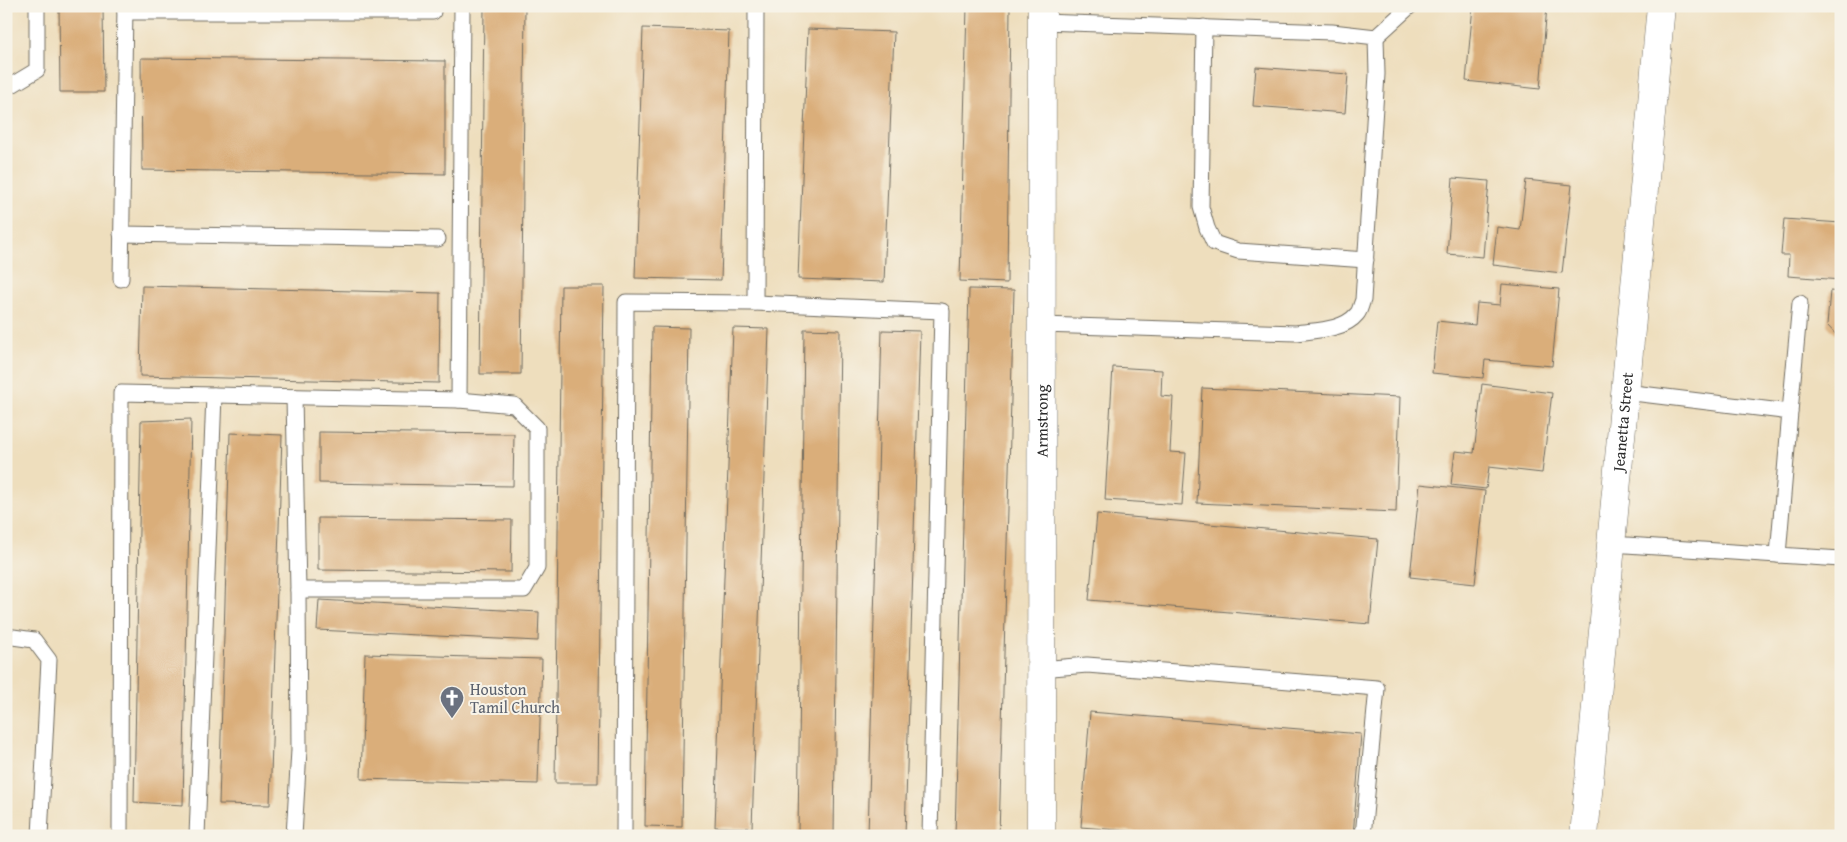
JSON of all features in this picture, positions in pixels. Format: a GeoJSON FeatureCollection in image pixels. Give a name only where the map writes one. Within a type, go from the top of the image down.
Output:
{"type":"FeatureCollection","features":[{"type":"Feature","properties":{"kind":"street","name":"Jeanetta Street"},"geometry":{"type":"LineString","coordinates":[[1584,836],[1661,6]]}},
{"type":"Feature","properties":{"kind":"street","name":"Armstrong"},"geometry":{"type":"LineString","coordinates":[[1041,836],[1042,14]]}},
{"type":"Feature","properties":{"kind":"lane"},"geometry":{"type":"LineString","coordinates":[[6,85],[12,85],[37,70],[36,6]]}},
{"type":"Feature","properties":{"kind":"lane"},"geometry":{"type":"LineString","coordinates":[[459,400],[462,6]]}},
{"type":"Feature","properties":{"kind":"lane"},"geometry":{"type":"LineString","coordinates":[[755,303],[756,6]]}},
{"type":"Feature","properties":{"kind":"lane"},"geometry":{"type":"LineString","coordinates":[[1042,14],[1204,27],[1332,32],[1376,37],[1410,6]]}},
{"type":"Feature","properties":{"kind":"lane"},"geometry":{"type":"LineString","coordinates":[[121,279],[125,9],[433,12]]}},
{"type":"Feature","properties":{"kind":"lane"},"geometry":{"type":"LineString","coordinates":[[1204,27],[1202,207],[1206,228],[1214,243],[1238,251],[1366,260]]}},
{"type":"Feature","properties":{"kind":"lane"},"geometry":{"type":"LineString","coordinates":[[1042,324],[1296,333],[1330,328],[1346,323],[1357,314],[1363,300],[1366,260],[1377,74],[1376,37]]}},
{"type":"Feature","properties":{"kind":"lane"},"geometry":{"type":"LineString","coordinates":[[121,234],[438,239]]}},
{"type":"Feature","properties":{"kind":"lane"},"geometry":{"type":"LineString","coordinates":[[624,836],[626,302],[755,303],[942,312],[930,836]]}},
{"type":"Feature","properties":{"kind":"lane"},"geometry":{"type":"LineString","coordinates":[[1778,555],[1800,303]]}},
{"type":"Feature","properties":{"kind":"lane"},"geometry":{"type":"LineString","coordinates":[[1625,392],[1790,412]]}},
{"type":"Feature","properties":{"kind":"lane"},"geometry":{"type":"LineString","coordinates":[[120,836],[120,393],[459,400],[514,405],[537,428],[537,568],[524,590],[298,590]]}},
{"type":"Feature","properties":{"kind":"lane"},"geometry":{"type":"LineString","coordinates":[[197,836],[214,395]]}},
{"type":"Feature","properties":{"kind":"lane"},"geometry":{"type":"LineString","coordinates":[[294,397],[299,750],[294,836]]}},
{"type":"Feature","properties":{"kind":"lane"},"geometry":{"type":"LineString","coordinates":[[1611,544],[1841,560]]}},
{"type":"Feature","properties":{"kind":"lane"},"geometry":{"type":"LineString","coordinates":[[6,636],[34,640],[49,660],[40,836]]}},
{"type":"Feature","properties":{"kind":"lane"},"geometry":{"type":"LineString","coordinates":[[1041,670],[1087,665],[1377,688],[1363,836]]}},
{"type":"Feature","properties":{"kind":"building"},"geometry":{"type":"Polygon","coordinates":[[[59,6],[103,6],[104,92],[60,92],[59,6]]]}},
{"type":"Feature","properties":{"kind":"building"},"geometry":{"type":"Polygon","coordinates":[[[484,6],[525,6],[521,374],[480,374],[484,6]]]}},
{"type":"Feature","properties":{"kind":"building"},"geometry":{"type":"Polygon","coordinates":[[[967,6],[1010,6],[1007,283],[960,281],[967,6]]]}},
{"type":"Feature","properties":{"kind":"building"},"geometry":{"type":"Polygon","coordinates":[[[1473,6],[1547,6],[1540,89],[1466,81],[1473,6]]]}},
{"type":"Feature","properties":{"kind":"building"},"geometry":{"type":"Polygon","coordinates":[[[643,28],[729,31],[721,280],[635,278],[643,28]]]}},
{"type":"Feature","properties":{"kind":"building"},"geometry":{"type":"Polygon","coordinates":[[[808,29],[894,32],[884,282],[798,279],[808,29]]]}},
{"type":"Feature","properties":{"kind":"building"},"geometry":{"type":"Polygon","coordinates":[[[141,58],[445,61],[445,174],[142,170],[141,58]]]}},
{"type":"Feature","properties":{"kind":"building"},"geometry":{"type":"Polygon","coordinates":[[[1256,67],[1348,74],[1345,113],[1253,106],[1256,67]]]}},
{"type":"Feature","properties":{"kind":"building"},"geometry":{"type":"Polygon","coordinates":[[[1453,178],[1489,181],[1483,257],[1447,254],[1453,178]]]}},
{"type":"Feature","properties":{"kind":"building"},"geometry":{"type":"Polygon","coordinates":[[[1526,180],[1572,185],[1562,273],[1493,265],[1497,227],[1520,230],[1526,180]]]}},
{"type":"Feature","properties":{"kind":"building"},"geometry":{"type":"Polygon","coordinates":[[[1784,219],[1841,223],[1841,280],[1788,276],[1789,255],[1781,255],[1784,219]]]}},
{"type":"Feature","properties":{"kind":"building"},"geometry":{"type":"Polygon","coordinates":[[[1502,284],[1559,289],[1552,366],[1485,360],[1483,378],[1432,373],[1437,321],[1475,325],[1477,303],[1500,305],[1502,284]]]}},
{"type":"Feature","properties":{"kind":"building"},"geometry":{"type":"Polygon","coordinates":[[[142,286],[440,293],[439,383],[140,376],[142,286]]]}},
{"type":"Feature","properties":{"kind":"building"},"geometry":{"type":"Polygon","coordinates":[[[561,286],[604,286],[598,783],[555,783],[561,286]]]}},
{"type":"Feature","properties":{"kind":"building"},"geometry":{"type":"Polygon","coordinates":[[[969,289],[1014,290],[999,836],[955,836],[969,289]]]}},
{"type":"Feature","properties":{"kind":"building"},"geometry":{"type":"Polygon","coordinates":[[[1830,291],[1841,292],[1841,340],[1827,325],[1830,291]]]}},
{"type":"Feature","properties":{"kind":"building"},"geometry":{"type":"Polygon","coordinates":[[[652,327],[689,328],[682,827],[645,826],[652,327]]]}},
{"type":"Feature","properties":{"kind":"building"},"geometry":{"type":"Polygon","coordinates":[[[733,328],[769,329],[752,828],[715,827],[733,328]]]}},
{"type":"Feature","properties":{"kind":"building"},"geometry":{"type":"Polygon","coordinates":[[[804,329],[840,330],[834,836],[798,836],[804,329]]]}},
{"type":"Feature","properties":{"kind":"building"},"geometry":{"type":"Polygon","coordinates":[[[882,330],[920,331],[905,836],[868,836],[882,330]]]}},
{"type":"Feature","properties":{"kind":"building"},"geometry":{"type":"Polygon","coordinates":[[[1113,367],[1162,370],[1161,396],[1173,397],[1170,452],[1186,453],[1182,505],[1105,500],[1113,367]]]}},
{"type":"Feature","properties":{"kind":"building"},"geometry":{"type":"Polygon","coordinates":[[[1482,384],[1552,393],[1542,473],[1489,467],[1486,489],[1451,485],[1455,451],[1474,453],[1482,384]]]}},
{"type":"Feature","properties":{"kind":"building"},"geometry":{"type":"Polygon","coordinates":[[[1202,388],[1400,397],[1396,512],[1197,503],[1202,388]]]}},
{"type":"Feature","properties":{"kind":"building"},"geometry":{"type":"Polygon","coordinates":[[[191,419],[183,805],[134,802],[141,421],[191,419]]]}},
{"type":"Feature","properties":{"kind":"building"},"geometry":{"type":"Polygon","coordinates":[[[319,432],[514,434],[513,486],[319,483],[319,432]]]}},
{"type":"Feature","properties":{"kind":"building"},"geometry":{"type":"Polygon","coordinates":[[[230,433],[282,435],[270,805],[219,804],[230,433]]]}},
{"type":"Feature","properties":{"kind":"building"},"geometry":{"type":"Polygon","coordinates":[[[1420,484],[1485,491],[1475,584],[1410,577],[1420,484]]]}},
{"type":"Feature","properties":{"kind":"building"},"geometry":{"type":"Polygon","coordinates":[[[1097,514],[1378,539],[1370,624],[1089,600],[1097,514]]]}},
{"type":"Feature","properties":{"kind":"building"},"geometry":{"type":"Polygon","coordinates":[[[318,518],[512,520],[511,572],[318,570],[318,518]]]}},
{"type":"Feature","properties":{"kind":"building"},"geometry":{"type":"Polygon","coordinates":[[[319,600],[539,612],[538,641],[317,630],[319,600]]]}},
{"type":"Feature","properties":{"kind":"building","name":"Houston Tamil Church"},"geometry":{"type":"Polygon","coordinates":[[[365,654],[542,659],[538,784],[361,779],[365,654]]]}},
{"type":"Feature","properties":{"kind":"building"},"geometry":{"type":"Polygon","coordinates":[[[1090,712],[1361,734],[1353,836],[1188,836],[1081,827],[1090,712]]]}},
{"type":"Feature","properties":{"kind":"place","name":"Houston Tamil Church"},"geometry":{"type":"Point","coordinates":[452,719]}}]}
